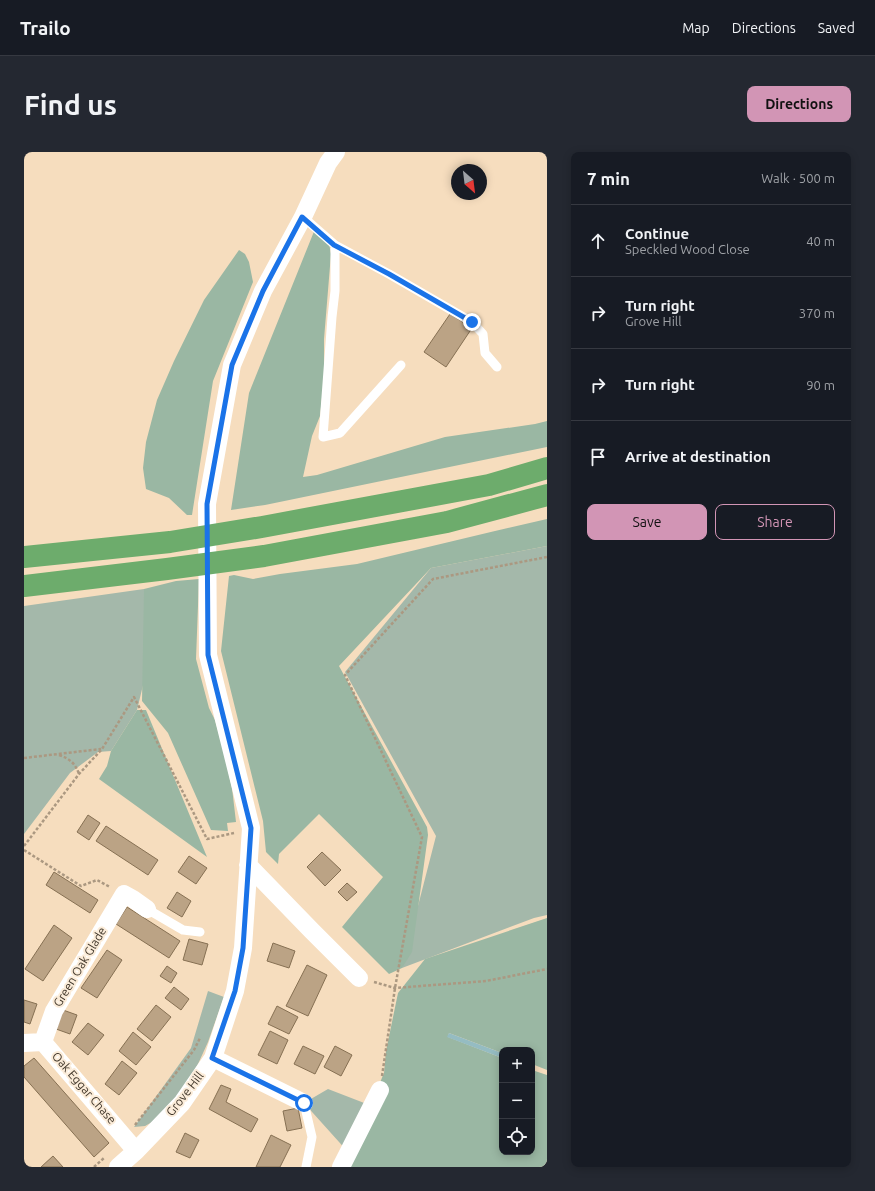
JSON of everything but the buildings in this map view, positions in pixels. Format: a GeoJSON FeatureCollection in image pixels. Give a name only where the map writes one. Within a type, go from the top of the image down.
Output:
{"type":"FeatureCollection","features":[{"type":"Feature","properties":{"kind":"highway"},"geometry":{"type":"LineString","coordinates":[[24,557],[170,542],[262,527],[489,485],[547,468]]}},
{"type":"Feature","properties":{"kind":"highway"},"geometry":{"type":"LineString","coordinates":[[24,586],[264,556],[447,522],[547,496]]}},
{"type":"Feature","properties":{"kind":"street","name":"Grove Hill"},"geometry":{"type":"LineString","coordinates":[[111,1162],[182,1103],[212,1058],[235,991],[243,948],[251,828],[208,655],[207,504],[232,365],[263,291],[302,217],[328,163],[336,152]]}},
{"type":"Feature","properties":{"kind":"street"},"geometry":{"type":"LineString","coordinates":[[248,865],[359,978]]}},
{"type":"Feature","properties":{"kind":"street"},"geometry":{"type":"LineString","coordinates":[[124,894],[147,909]]}},
{"type":"Feature","properties":{"kind":"street","name":"Green Oak Glade"},"geometry":{"type":"LineString","coordinates":[[43,1042],[54,1011],[124,894]]}},
{"type":"Feature","properties":{"kind":"street","name":"Oak Eggar Chase"},"geometry":{"type":"LineString","coordinates":[[24,1044],[43,1042],[131,1144]]}},
{"type":"Feature","properties":{"kind":"street"},"geometry":{"type":"LineString","coordinates":[[212,1058],[304,1103]]}},
{"type":"Feature","properties":{"kind":"street"},"geometry":{"type":"LineString","coordinates":[[341,1167],[380,1090]]}},
{"type":"Feature","properties":{"kind":"lane"},"geometry":{"type":"LineString","coordinates":[[302,217],[334,245],[389,274],[472,322],[483,334],[485,353],[497,367]]}},
{"type":"Feature","properties":{"kind":"lane"},"geometry":{"type":"LineString","coordinates":[[334,245],[335,291],[323,437],[340,433],[401,365]]}},
{"type":"Feature","properties":{"kind":"lane"},"geometry":{"type":"LineString","coordinates":[[147,909],[183,930],[200,932]]}},
{"type":"Feature","properties":{"kind":"lane"},"geometry":{"type":"LineString","coordinates":[[304,1103],[312,1137],[306,1167]]}},
{"type":"Feature","properties":{"kind":"path"},"geometry":{"type":"LineString","coordinates":[[380,1090],[395,988],[422,837],[345,675],[433,579],[547,557]]}},
{"type":"Feature","properties":{"kind":"path"},"geometry":{"type":"LineString","coordinates":[[24,846],[79,774],[102,749],[134,697],[207,839],[233,834],[251,828]]}},
{"type":"Feature","properties":{"kind":"path"},"geometry":{"type":"LineString","coordinates":[[24,758],[102,749]]}},
{"type":"Feature","properties":{"kind":"path"},"geometry":{"type":"LineString","coordinates":[[57,754],[69,758],[75,765],[79,774]]}},
{"type":"Feature","properties":{"kind":"path"},"geometry":{"type":"LineString","coordinates":[[24,850],[81,886],[97,880],[124,894]]}},
{"type":"Feature","properties":{"kind":"path"},"geometry":{"type":"LineString","coordinates":[[359,978],[395,988],[486,981],[547,969]]}},
{"type":"Feature","properties":{"kind":"path"},"geometry":{"type":"LineString","coordinates":[[131,1144],[204,1033]]}},
{"type":"Feature","properties":{"kind":"path"},"geometry":{"type":"LineString","coordinates":[[94,1167],[111,1162]]}},
{"type":"Feature","properties":{"kind":"green space"},"geometry":{"type":"Polygon","coordinates":[[[315,229],[328,238],[331,254],[324,339],[324,379],[320,416],[312,436],[303,477],[317,475],[445,437],[547,421],[547,447],[265,505],[231,510],[249,393],[315,229]]]}},
{"type":"Feature","properties":{"kind":"green space"},"geometry":{"type":"Polygon","coordinates":[[[239,250],[245,254],[249,262],[253,282],[213,381],[192,515],[187,515],[169,498],[146,489],[143,468],[146,442],[157,400],[174,361],[204,300],[239,250]]]}},
{"type":"Feature","properties":{"kind":"green space"},"geometry":{"type":"Polygon","coordinates":[[[547,519],[547,546],[431,568],[339,666],[427,827],[428,835],[412,952],[402,968],[389,974],[342,927],[383,877],[319,814],[279,854],[278,864],[266,852],[263,821],[221,651],[229,576],[234,575],[253,579],[357,564],[547,519]]]}},
{"type":"Feature","properties":{"kind":"green space"},"geometry":{"type":"Polygon","coordinates":[[[547,546],[547,915],[534,918],[402,968],[436,836],[345,672],[431,568],[547,546]]]}},
{"type":"Feature","properties":{"kind":"green space"},"geometry":{"type":"Polygon","coordinates":[[[199,579],[196,659],[209,708],[215,720],[224,752],[232,788],[236,822],[227,823],[228,831],[211,830],[168,733],[142,701],[144,589],[176,581],[199,579]]]}},
{"type":"Feature","properties":{"kind":"green space"},"geometry":{"type":"Polygon","coordinates":[[[144,589],[151,652],[137,710],[111,751],[98,752],[70,773],[24,834],[24,606],[144,589]]]}},
{"type":"Feature","properties":{"kind":"green space"},"geometry":{"type":"Polygon","coordinates":[[[137,710],[146,710],[207,857],[99,779],[107,766],[111,751],[137,710]]]}},
{"type":"Feature","properties":{"kind":"green space"},"geometry":{"type":"Polygon","coordinates":[[[547,918],[547,1070],[535,1065],[535,1047],[499,1047],[499,1052],[449,1033],[448,1037],[499,1057],[499,1155],[535,1155],[535,1071],[547,1075],[547,1167],[345,1167],[384,1073],[386,1051],[398,993],[425,959],[547,918]]]}},
{"type":"Feature","properties":{"kind":"green space"},"geometry":{"type":"Polygon","coordinates":[[[208,991],[224,997],[208,1042],[198,1064],[184,1088],[154,1121],[145,1126],[134,1127],[191,1048],[208,991]]]}},
{"type":"Feature","properties":{"kind":"green space"},"geometry":{"type":"Polygon","coordinates":[[[328,1089],[372,1106],[348,1152],[304,1103],[328,1089]]]}},
{"type":"Feature","properties":{"kind":"water"},"geometry":{"type":"Polygon","coordinates":[[[449,1033],[499,1052],[499,1057],[447,1037],[449,1033]]]}},
{"type":"Feature","properties":{"kind":"route"},"geometry":{"type":"LineString","coordinates":[[304,1103],[212,1058],[235,991],[243,948],[251,828],[208,655],[207,504],[232,365],[263,291],[302,217],[334,245],[389,274],[472,322]]}}]}
